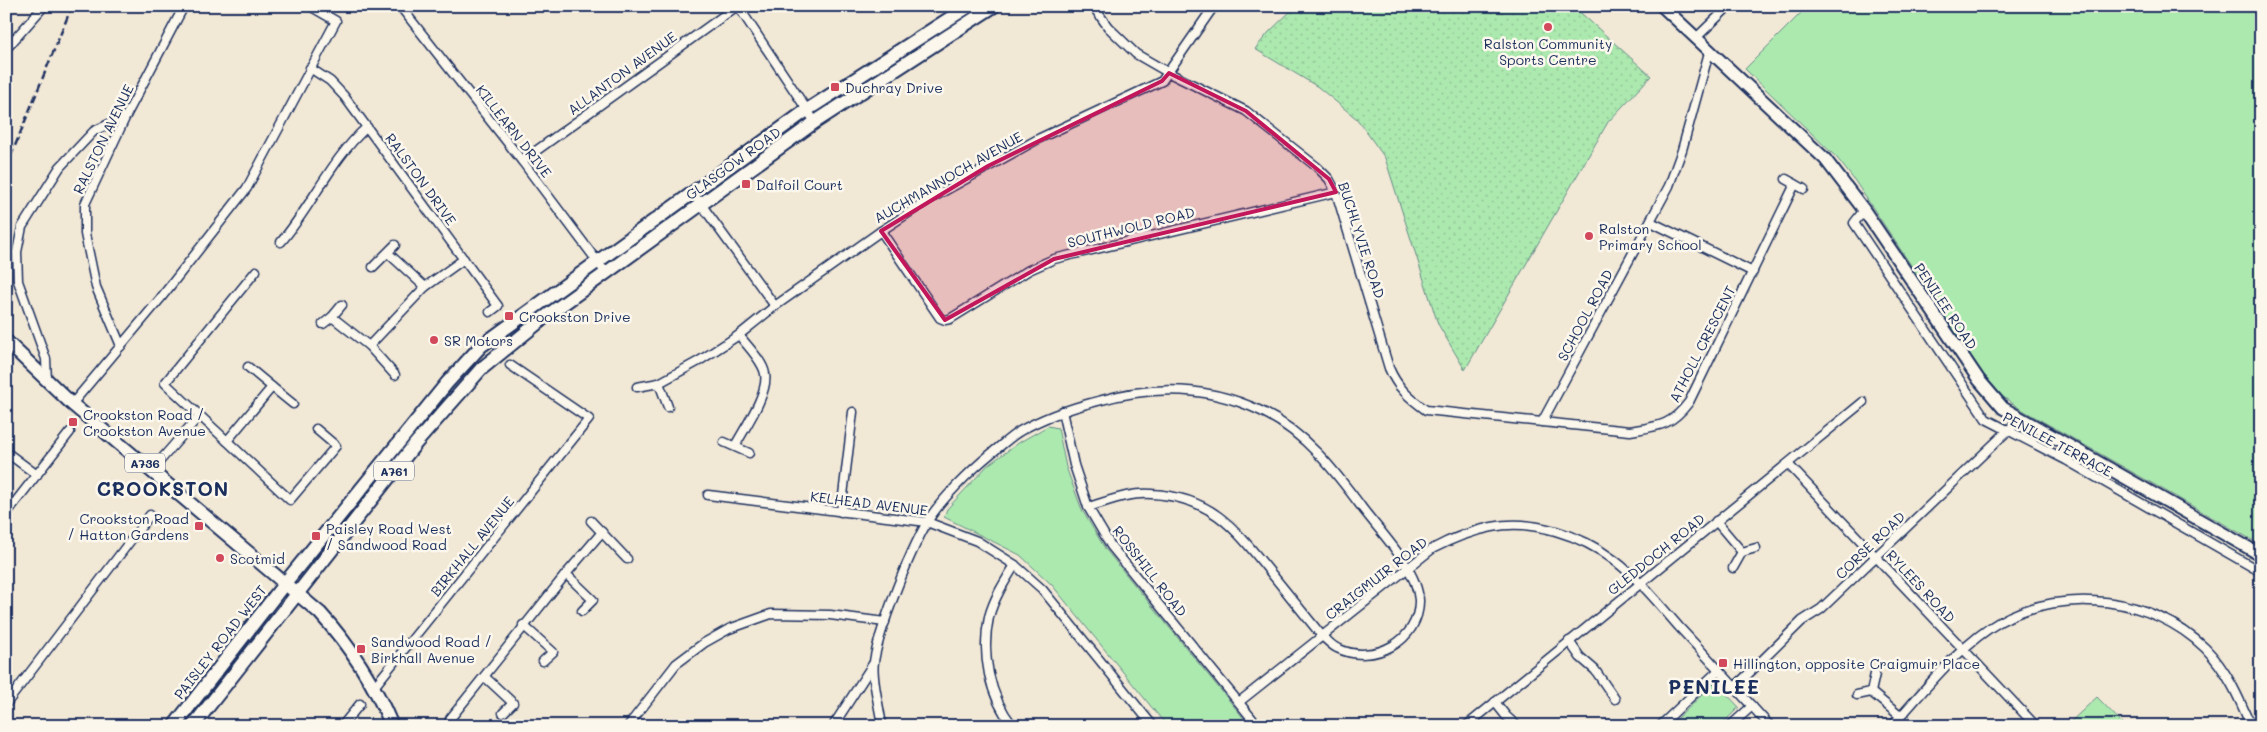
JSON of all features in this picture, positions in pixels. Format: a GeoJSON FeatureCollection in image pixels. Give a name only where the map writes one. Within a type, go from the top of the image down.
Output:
{"type":"FeatureCollection","features":[{"type":"Feature","properties":{"kind":"main road","name":"GLASGOW ROAD"},"geometry":{"type":"LineString","coordinates":[[481,346],[807,110],[969,6]]}},
{"type":"Feature","properties":{"kind":"main road","name":"GLASGOW ROAD"},"geometry":{"type":"LineString","coordinates":[[447,406],[466,383],[497,355],[606,273],[815,122],[994,6]]}},
{"type":"Feature","properties":{"kind":"main road","name":"A736"},"geometry":{"type":"LineString","coordinates":[[6,341],[72,404],[320,613],[340,636],[374,687],[392,726]]}},
{"type":"Feature","properties":{"kind":"main road","name":"PAISLEY ROAD WEST"},"geometry":{"type":"LineString","coordinates":[[174,726],[285,583],[435,397],[481,346]]}},
{"type":"Feature","properties":{"kind":"main road"},"geometry":{"type":"LineString","coordinates":[[435,397],[447,406]]}},
{"type":"Feature","properties":{"kind":"main road","name":"A761"},"geometry":{"type":"LineString","coordinates":[[193,726],[447,406]]}},
{"type":"Feature","properties":{"kind":"street"},"geometry":{"type":"LineString","coordinates":[[6,49],[44,6]]}},
{"type":"Feature","properties":{"kind":"street","name":"RALSTON AVENUE"},"geometry":{"type":"LineString","coordinates":[[121,346],[96,287],[85,234],[85,204],[126,116],[184,6]]}},
{"type":"Feature","properties":{"kind":"street"},"geometry":{"type":"LineString","coordinates":[[72,404],[121,346],[247,188],[336,21],[310,6]]}},
{"type":"Feature","properties":{"kind":"street","name":"KILLEARN DRIVE"},"geometry":{"type":"LineString","coordinates":[[400,6],[522,161],[606,273]]}},
{"type":"Feature","properties":{"kind":"street"},"geometry":{"type":"LineString","coordinates":[[737,6],[815,122]]}},
{"type":"Feature","properties":{"kind":"street","name":"ALLANTON AVENUE"},"geometry":{"type":"LineString","coordinates":[[522,161],[737,6]]}},
{"type":"Feature","properties":{"kind":"street","name":"BUCHLYVIE ROAD"},"geometry":{"type":"LineString","coordinates":[[1093,6],[1108,27],[1136,54],[1169,73],[1246,111],[1317,167],[1329,179],[1336,192],[1389,368],[1395,381],[1410,399],[1426,410],[1542,422]]}},
{"type":"Feature","properties":{"kind":"street","name":"AUCHMANNOCH AVENUE"},"geometry":{"type":"LineString","coordinates":[[637,387],[659,383],[677,374],[739,335],[775,306],[881,231],[988,166],[1040,138],[1162,81],[1214,6]]}},
{"type":"Feature","properties":{"kind":"street","name":"PENILEE ROAD"},"geometry":{"type":"LineString","coordinates":[[1662,6],[1825,159],[1864,210],[1978,380],[2002,408],[2261,556]]}},
{"type":"Feature","properties":{"kind":"street"},"geometry":{"type":"LineString","coordinates":[[1696,38],[1729,6]]}},
{"type":"Feature","properties":{"kind":"street","name":"SCHOOL ROAD"},"geometry":{"type":"LineString","coordinates":[[1542,422],[1603,305],[1651,222],[1669,186],[1682,150],[1708,56],[1712,52]]}},
{"type":"Feature","properties":{"kind":"street","name":"RALSTON DRIVE"},"geometry":{"type":"LineString","coordinates":[[310,68],[330,81],[367,127],[498,306],[490,312]]}},
{"type":"Feature","properties":{"kind":"street"},"geometry":{"type":"LineString","coordinates":[[47,382],[46,359],[18,280],[17,252],[22,227],[60,167],[94,131],[126,116]]}},
{"type":"Feature","properties":{"kind":"street"},"geometry":{"type":"LineString","coordinates":[[281,242],[293,228],[351,141],[367,127]]}},
{"type":"Feature","properties":{"kind":"street"},"geometry":{"type":"LineString","coordinates":[[1786,178],[1804,189]]}},
{"type":"Feature","properties":{"kind":"street","name":"ATHOLL CRESCENT"},"geometry":{"type":"LineString","coordinates":[[1542,422],[1630,431],[1662,426],[1678,416],[1689,402],[1795,184]]}},
{"type":"Feature","properties":{"kind":"street","name":"SOUTHWOLD ROAD"},"geometry":{"type":"LineString","coordinates":[[881,231],[940,318],[945,320],[1029,270],[1054,259],[1336,192]]}},
{"type":"Feature","properties":{"kind":"street"},"geometry":{"type":"LineString","coordinates":[[693,193],[775,306]]}},
{"type":"Feature","properties":{"kind":"street","name":"PENILEE TERRACE"},"geometry":{"type":"LineString","coordinates":[[1864,210],[1854,223],[1986,419],[2066,460],[2261,572]]}},
{"type":"Feature","properties":{"kind":"street"},"geometry":{"type":"LineString","coordinates":[[1651,222],[1753,272]]}},
{"type":"Feature","properties":{"kind":"street"},"geometry":{"type":"LineString","coordinates":[[293,228],[301,234]]}},
{"type":"Feature","properties":{"kind":"street"},"geometry":{"type":"LineString","coordinates":[[373,268],[395,245]]}},
{"type":"Feature","properties":{"kind":"street"},"geometry":{"type":"LineString","coordinates":[[388,253],[425,287]]}},
{"type":"Feature","properties":{"kind":"street"},"geometry":{"type":"LineString","coordinates":[[369,346],[425,287],[464,259]]}},
{"type":"Feature","properties":{"kind":"street"},"geometry":{"type":"LineString","coordinates":[[256,271],[252,283],[165,383],[290,500],[336,446],[316,429]]}},
{"type":"Feature","properties":{"kind":"street"},"geometry":{"type":"LineString","coordinates":[[323,324],[332,318],[342,305]]}},
{"type":"Feature","properties":{"kind":"street"},"geometry":{"type":"LineString","coordinates":[[332,318],[369,346],[395,375]]}},
{"type":"Feature","properties":{"kind":"street"},"geometry":{"type":"LineString","coordinates":[[735,446],[761,398],[765,385],[765,374],[761,365],[739,335]]}},
{"type":"Feature","properties":{"kind":"street","name":"BIRKHALL AVENUE"},"geometry":{"type":"LineString","coordinates":[[374,687],[589,419],[510,365]]}},
{"type":"Feature","properties":{"kind":"street"},"geometry":{"type":"LineString","coordinates":[[248,367],[293,404]]}},
{"type":"Feature","properties":{"kind":"street"},"geometry":{"type":"LineString","coordinates":[[659,383],[668,407]]}},
{"type":"Feature","properties":{"kind":"street"},"geometry":{"type":"LineString","coordinates":[[227,441],[272,387]]}},
{"type":"Feature","properties":{"kind":"street"},"geometry":{"type":"LineString","coordinates":[[833,726],[873,664],[899,578],[927,522],[972,470],[1019,432],[1062,411],[1124,393],[1175,389],[1216,394],[1262,411],[1294,431],[1331,466],[1407,567],[1418,588],[1418,615],[1406,635],[1393,647],[1375,654],[1355,654],[1337,648],[1322,636],[1240,534],[1206,508],[1180,498],[1152,494],[1126,495],[1088,507]]}},
{"type":"Feature","properties":{"kind":"street","name":"GLEDDOCH ROAD"},"geometry":{"type":"LineString","coordinates":[[1466,726],[1863,402]]}},
{"type":"Feature","properties":{"kind":"street","name":"ROSSHILL ROAD"},"geometry":{"type":"LineString","coordinates":[[1062,411],[1074,465],[1088,507],[1111,546],[1258,726]]}},
{"type":"Feature","properties":{"kind":"street"},"geometry":{"type":"LineString","coordinates":[[841,512],[853,412]]}},
{"type":"Feature","properties":{"kind":"street"},"geometry":{"type":"LineString","coordinates":[[152,470],[199,416]]}},
{"type":"Feature","properties":{"kind":"street","name":"CORSE ROAD"},"geometry":{"type":"LineString","coordinates":[[1735,687],[1802,621],[1821,609],[2020,419]]}},
{"type":"Feature","properties":{"kind":"street"},"geometry":{"type":"LineString","coordinates":[[6,514],[70,432]]}},
{"type":"Feature","properties":{"kind":"street"},"geometry":{"type":"LineString","coordinates":[[724,442],[749,454]]}},
{"type":"Feature","properties":{"kind":"street"},"geometry":{"type":"LineString","coordinates":[[6,452],[37,474]]}},
{"type":"Feature","properties":{"kind":"street","name":"RYLEES ROAD"},"geometry":{"type":"LineString","coordinates":[[1788,464],[2034,725]]}},
{"type":"Feature","properties":{"kind":"street","name":"KELHEAD AVENUE"},"geometry":{"type":"LineString","coordinates":[[708,495],[927,522],[977,541],[1015,565],[1042,589],[1153,726]]}},
{"type":"Feature","properties":{"kind":"street"},"geometry":{"type":"LineString","coordinates":[[6,704],[150,515]]}},
{"type":"Feature","properties":{"kind":"street"},"geometry":{"type":"LineString","coordinates":[[591,521],[627,559]]}},
{"type":"Feature","properties":{"kind":"street"},"geometry":{"type":"LineString","coordinates":[[1716,521],[1742,552]]}},
{"type":"Feature","properties":{"kind":"street","name":"CRAIGMUIR ROAD"},"geometry":{"type":"LineString","coordinates":[[1239,702],[1432,549],[1460,535],[1493,526],[1520,525],[1543,528],[1592,546],[1613,559],[1640,583],[1770,726]]}},
{"type":"Feature","properties":{"kind":"street"},"geometry":{"type":"LineString","coordinates":[[448,726],[450,719],[485,677],[524,625],[602,532]]}},
{"type":"Feature","properties":{"kind":"street"},"geometry":{"type":"LineString","coordinates":[[1734,568],[1742,552],[1756,548]]}},
{"type":"Feature","properties":{"kind":"street"},"geometry":{"type":"LineString","coordinates":[[1013,726],[990,684],[986,640],[989,616],[997,595],[1015,565]]}},
{"type":"Feature","properties":{"kind":"street"},"geometry":{"type":"LineString","coordinates":[[566,574],[594,600],[582,611]]}},
{"type":"Feature","properties":{"kind":"street"},"geometry":{"type":"LineString","coordinates":[[1892,726],[1963,649],[2000,622],[2024,610],[2052,602],[2092,601],[2119,604],[2171,622],[2206,649],[2232,682],[2251,726]]}},
{"type":"Feature","properties":{"kind":"street"},"geometry":{"type":"LineString","coordinates":[[628,726],[676,664],[704,643],[729,629],[771,614],[830,615],[885,622]]}},
{"type":"Feature","properties":{"kind":"street"},"geometry":{"type":"LineString","coordinates":[[524,625],[552,652],[543,661]]}},
{"type":"Feature","properties":{"kind":"street"},"geometry":{"type":"LineString","coordinates":[[1569,641],[1580,657],[1595,670],[1615,699]]}},
{"type":"Feature","properties":{"kind":"street"},"geometry":{"type":"LineString","coordinates":[[873,664],[882,726]]}},
{"type":"Feature","properties":{"kind":"street"},"geometry":{"type":"LineString","coordinates":[[1660,726],[1719,670]]}},
{"type":"Feature","properties":{"kind":"street"},"geometry":{"type":"LineString","coordinates":[[1871,692],[1875,674]]}},
{"type":"Feature","properties":{"kind":"street"},"geometry":{"type":"LineString","coordinates":[[485,677],[513,703],[503,714]]}},
{"type":"Feature","properties":{"kind":"street"},"geometry":{"type":"LineString","coordinates":[[1871,692],[1900,716]]}},
{"type":"Feature","properties":{"kind":"street"},"geometry":{"type":"LineString","coordinates":[[1857,695],[1871,692]]}},
{"type":"Feature","properties":{"kind":"street"},"geometry":{"type":"LineString","coordinates":[[1495,702],[1517,726]]}},
{"type":"Feature","properties":{"kind":"street"},"geometry":{"type":"LineString","coordinates":[[342,726],[360,704]]}},
{"type":"Feature","properties":{"kind":"street"},"geometry":{"type":"LineString","coordinates":[[1730,726],[1752,706]]}},
{"type":"Feature","properties":{"kind":"highlighted area"},"geometry":{"type":"Polygon","coordinates":[[[1169,73],[1246,111],[1329,179],[1336,192],[1054,259],[945,320],[881,231],[988,166],[1162,81],[1169,73]]]}},
{"type":"Feature","properties":{"kind":"green space"},"geometry":{"type":"Polygon","coordinates":[[[1296,6],[1573,6],[1651,76],[1608,122],[1465,370],[1438,324],[1385,158],[1357,119],[1318,87],[1255,49],[1269,32],[1296,6]]]}},
{"type":"Feature","properties":{"kind":"green space"},"geometry":{"type":"Polygon","coordinates":[[[1808,6],[2261,6],[2261,545],[2019,408],[2002,396],[1983,374],[1855,181],[1837,158],[1745,69],[1808,6]]]}},
{"type":"Feature","properties":{"kind":"green space"},"geometry":{"type":"Polygon","coordinates":[[[1048,426],[1058,428],[1066,467],[1082,510],[1106,550],[1250,726],[1167,726],[1052,585],[1020,555],[944,517],[947,509],[988,465],[1020,442],[1048,426]]]}},
{"type":"Feature","properties":{"kind":"green space"},"geometry":{"type":"Polygon","coordinates":[[[1715,682],[1739,707],[1720,726],[1670,726],[1715,682]]]}},
{"type":"Feature","properties":{"kind":"green space"},"geometry":{"type":"Polygon","coordinates":[[[2097,697],[2125,726],[2066,726],[2097,697]]]}},
{"type":"Feature","properties":{"kind":"railway"},"geometry":{"type":"LineString","coordinates":[[6,168],[72,6]]}},
{"type":"Feature","properties":{"kind":"place","name":"Ralston Community Sports Centre"},"geometry":{"type":"Point","coordinates":[1548,27]}},
{"type":"Feature","properties":{"kind":"place","name":"Duchray Drive"},"geometry":{"type":"Point","coordinates":[835,87]}},
{"type":"Feature","properties":{"kind":"place","name":"Dalfoil Court"},"geometry":{"type":"Point","coordinates":[746,184]}},
{"type":"Feature","properties":{"kind":"place","name":"Ralston Primary School"},"geometry":{"type":"Point","coordinates":[1589,236]}},
{"type":"Feature","properties":{"kind":"place","name":"Crookston Drive"},"geometry":{"type":"Point","coordinates":[509,316]}},
{"type":"Feature","properties":{"kind":"place","name":"SR Motors"},"geometry":{"type":"Point","coordinates":[434,340]}},
{"type":"Feature","properties":{"kind":"place","name":"Crookston Road / Crookston Avenue"},"geometry":{"type":"Point","coordinates":[73,422]}},
{"type":"Feature","properties":{"kind":"place","name":"Crookston Road / Hatton Gardens"},"geometry":{"type":"Point","coordinates":[199,526]}},
{"type":"Feature","properties":{"kind":"place","name":"Paisley Road West / Sandwood Road"},"geometry":{"type":"Point","coordinates":[316,536]}},
{"type":"Feature","properties":{"kind":"place","name":"Scotmid"},"geometry":{"type":"Point","coordinates":[220,558]}},
{"type":"Feature","properties":{"kind":"place","name":"Sandwood Road / Birkhall Avenue"},"geometry":{"type":"Point","coordinates":[361,649]}},
{"type":"Feature","properties":{"kind":"place","name":"Hillington, opposite Craigmuir Place"},"geometry":{"type":"Point","coordinates":[1723,663]}},
{"type":"Feature","properties":{"kind":"district","name":"CROOKSTON"},"geometry":{"type":"Point","coordinates":[163,488]}},
{"type":"Feature","properties":{"kind":"district","name":"PENILEE"},"geometry":{"type":"Point","coordinates":[1714,686]}}]}
